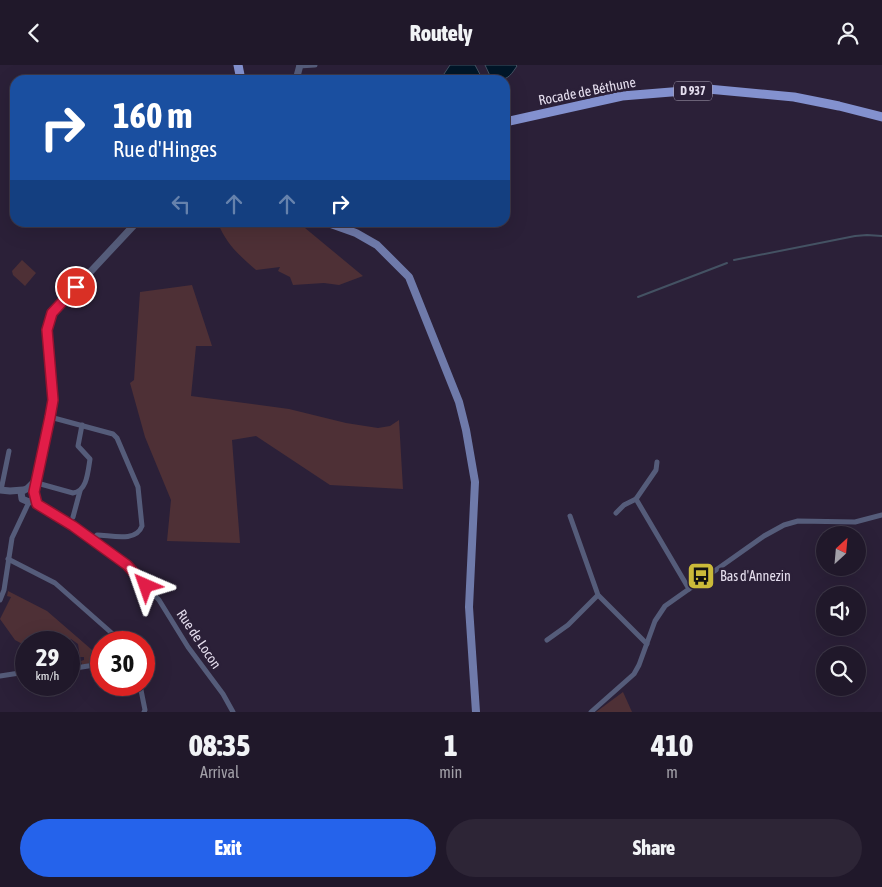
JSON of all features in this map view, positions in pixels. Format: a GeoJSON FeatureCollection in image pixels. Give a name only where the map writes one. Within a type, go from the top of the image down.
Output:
{"type":"FeatureCollection","features":[{"type":"Feature","properties":{"kind":"main road","name":"Rocade de Béthune"},"geometry":{"type":"LineString","coordinates":[[510,121],[622,96],[708,89],[794,97],[839,105],[882,117]]}},
{"type":"Feature","properties":{"kind":"main road"},"geometry":{"type":"LineString","coordinates":[[339,227],[356,233],[377,245],[408,277],[455,388],[466,430],[475,481],[469,607],[476,712]]}},
{"type":"Feature","properties":{"kind":"street"},"geometry":{"type":"LineString","coordinates":[[299,68],[315,65]]}},
{"type":"Feature","properties":{"kind":"street"},"geometry":{"type":"LineString","coordinates":[[0,600],[4,590],[12,538],[24,511],[28,496],[37,480],[50,417],[53,400],[47,330],[52,313],[132,227]]}},
{"type":"Feature","properties":{"kind":"street"},"geometry":{"type":"LineString","coordinates":[[50,417],[113,434],[118,438],[138,487],[141,531],[135,535],[115,537],[97,535],[92,540]]}},
{"type":"Feature","properties":{"kind":"street"},"geometry":{"type":"LineString","coordinates":[[73,517],[80,491],[83,489],[90,459],[78,446],[82,425]]}},
{"type":"Feature","properties":{"kind":"street"},"geometry":{"type":"LineString","coordinates":[[10,451],[1,490],[28,496]]}},
{"type":"Feature","properties":{"kind":"street"},"geometry":{"type":"LineString","coordinates":[[616,513],[624,505],[636,499],[656,470],[657,462]]}},
{"type":"Feature","properties":{"kind":"street"},"geometry":{"type":"LineString","coordinates":[[37,480],[73,493],[80,491]]}},
{"type":"Feature","properties":{"kind":"street","name":"Rue de Locon"},"geometry":{"type":"LineString","coordinates":[[28,496],[36,506],[73,526],[127,565],[159,600],[188,647],[223,694],[233,712]]}},
{"type":"Feature","properties":{"kind":"street"},"geometry":{"type":"LineString","coordinates":[[636,499],[689,589]]}},
{"type":"Feature","properties":{"kind":"street"},"geometry":{"type":"LineString","coordinates":[[592,712],[634,673],[640,665],[655,621],[665,606],[764,536],[784,525],[798,521],[855,522],[882,515]]}},
{"type":"Feature","properties":{"kind":"street"},"geometry":{"type":"LineString","coordinates":[[570,516],[598,595],[647,643]]}},
{"type":"Feature","properties":{"kind":"street"},"geometry":{"type":"LineString","coordinates":[[8,559],[55,583],[109,631]]}},
{"type":"Feature","properties":{"kind":"street"},"geometry":{"type":"LineString","coordinates":[[547,640],[568,625],[598,595]]}},
{"type":"Feature","properties":{"kind":"street"},"geometry":{"type":"LineString","coordinates":[[0,676],[15,674]]}},
{"type":"Feature","properties":{"kind":"street"},"geometry":{"type":"LineString","coordinates":[[142,696],[144,712]]}},
{"type":"Feature","properties":{"kind":"shaded area"},"geometry":{"type":"Polygon","coordinates":[[[220,227],[304,227],[363,276],[339,285],[324,283],[293,285],[290,277],[278,271],[280,267],[256,270],[239,255],[220,227]]]}},
{"type":"Feature","properties":{"kind":"shaded area"},"geometry":{"type":"Polygon","coordinates":[[[22,260],[36,273],[25,286],[13,275],[12,271],[22,260]]]}},
{"type":"Feature","properties":{"kind":"shaded area"},"geometry":{"type":"Polygon","coordinates":[[[192,285],[212,346],[196,346],[191,396],[289,409],[346,423],[378,428],[390,426],[399,420],[403,489],[330,485],[256,436],[232,440],[240,543],[167,541],[171,500],[145,437],[130,383],[134,380],[140,292],[192,285]]]}},
{"type":"Feature","properties":{"kind":"shaded area"},"geometry":{"type":"Polygon","coordinates":[[[8,591],[47,611],[70,631],[15,631],[15,640],[0,619],[11,597],[7,596],[8,591]]]}},
{"type":"Feature","properties":{"kind":"shaded area"},"geometry":{"type":"Polygon","coordinates":[[[80,640],[90,648],[90,663],[82,665],[81,661],[84,660],[84,657],[80,657],[80,640]]]}},
{"type":"Feature","properties":{"kind":"shaded area"},"geometry":{"type":"Polygon","coordinates":[[[623,692],[632,712],[596,712],[623,692]]]}},
{"type":"Feature","properties":{"kind":"water"},"geometry":{"type":"Polygon","coordinates":[[[450,65],[475,65],[480,75],[443,75],[450,65]]]}},
{"type":"Feature","properties":{"kind":"water"},"geometry":{"type":"Polygon","coordinates":[[[485,65],[517,66],[510,75],[490,75],[485,65]]]}},
{"type":"Feature","properties":{"kind":"waterway"},"geometry":{"type":"LineString","coordinates":[[734,260],[855,236],[882,236]]}},
{"type":"Feature","properties":{"kind":"waterway"},"geometry":{"type":"LineString","coordinates":[[638,297],[727,263]]}},
{"type":"Feature","properties":{"kind":"place","name":"Bas d'Annezin"},"geometry":{"type":"Point","coordinates":[701,576]}},
{"type":"Feature","properties":{"kind":"route"},"geometry":{"type":"LineString","coordinates":[[76,287],[52,313],[47,330],[53,400],[34,497],[37,504],[73,526],[127,565],[146,586]]}}]}
